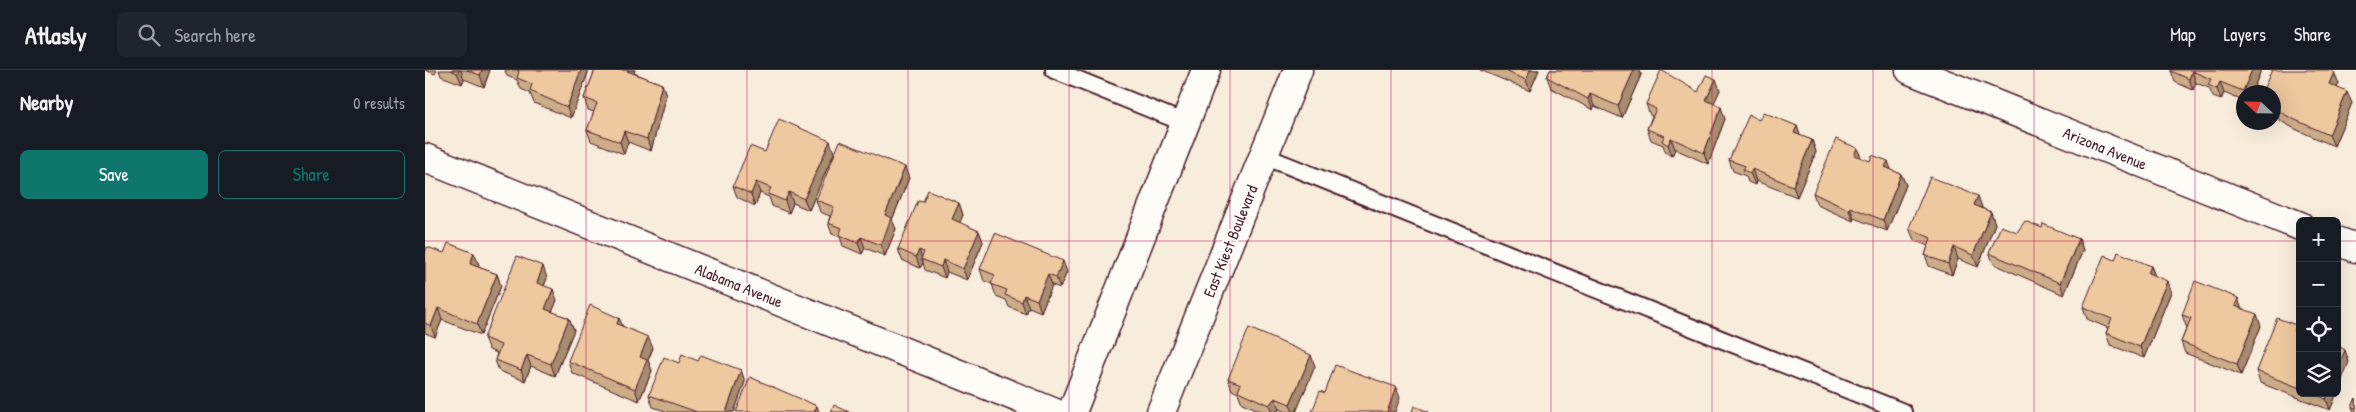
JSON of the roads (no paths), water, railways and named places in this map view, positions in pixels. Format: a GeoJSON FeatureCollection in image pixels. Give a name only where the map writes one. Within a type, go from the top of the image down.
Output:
{"type":"FeatureCollection","features":[{"type":"Feature","properties":{"kind":"street"},"geometry":{"type":"LineString","coordinates":[[1072,412],[1206,70]]}},
{"type":"Feature","properties":{"kind":"street","name":"East Kiest Boulevard"},"geometry":{"type":"LineString","coordinates":[[1161,412],[1298,70]]}},
{"type":"Feature","properties":{"kind":"street","name":"Arizona Avenue"},"geometry":{"type":"LineString","coordinates":[[1910,70],[2296,224]]}},
{"type":"Feature","properties":{"kind":"street","name":"Alabama Avenue"},"geometry":{"type":"LineString","coordinates":[[425,158],[1053,412]]}},
{"type":"Feature","properties":{"kind":"street"},"geometry":{"type":"LineString","coordinates":[[2341,242],[2356,248]]}},
{"type":"Feature","properties":{"kind":"lane"},"geometry":{"type":"LineString","coordinates":[[1054,70],[1185,123]]}},
{"type":"Feature","properties":{"kind":"lane"},"geometry":{"type":"LineString","coordinates":[[1264,156],[1903,412]]}}]}
